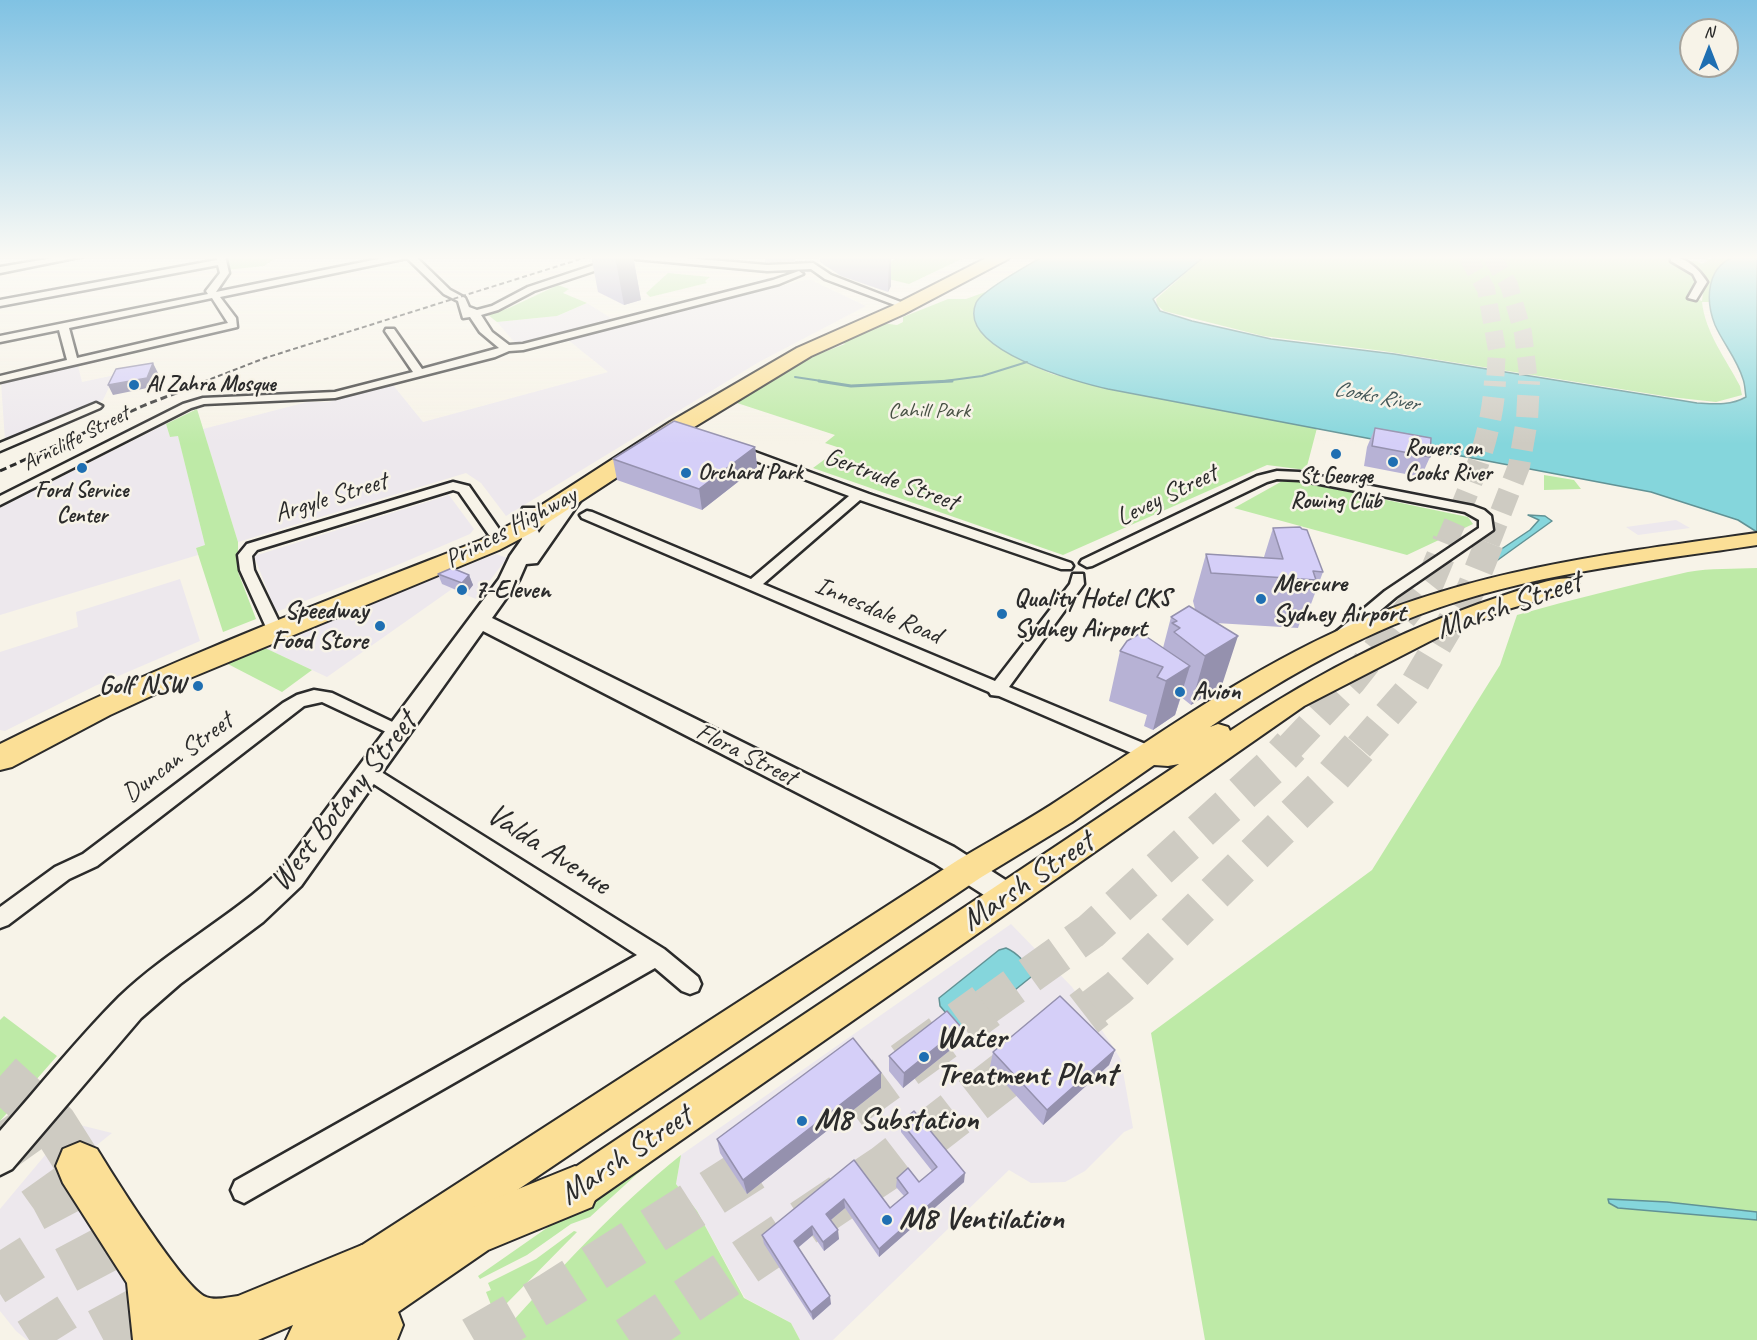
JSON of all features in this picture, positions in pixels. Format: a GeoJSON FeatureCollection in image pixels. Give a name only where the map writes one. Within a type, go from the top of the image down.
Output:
{"type":"FeatureCollection","features":[{"type":"Feature","properties":{"kind":"highway","name":"Princes Highway"},"geometry":{"type":"LineString","coordinates":[[528,528],[679,427],[761,368],[868,319]]}},
{"type":"Feature","properties":{"kind":"highway","name":"Princes Highway"},"geometry":{"type":"LineString","coordinates":[[0,744],[106,691],[273,628],[492,538],[528,528],[582,505],[679,427]]}},
{"type":"Feature","properties":{"kind":"highway","name":"Princes Highway"},"geometry":{"type":"LineString","coordinates":[[0,758],[137,689],[273,628]]}},
{"type":"Feature","properties":{"kind":"highway"},"geometry":{"type":"LineString","coordinates":[[80,1166],[150,1274],[190,1319],[220,1325],[365,1315]]}},
{"type":"Feature","properties":{"kind":"highway"},"geometry":{"type":"LineString","coordinates":[[313,1340],[365,1315],[470,1231],[575,1190]]}},
{"type":"Feature","properties":{"kind":"highway"},"geometry":{"type":"LineString","coordinates":[[150,1274],[160,1340]]}},
{"type":"Feature","properties":{"kind":"main road"},"geometry":{"type":"LineString","coordinates":[[509,580],[582,505]]}},
{"type":"Feature","properties":{"kind":"main road","name":"West Botany Street"},"geometry":{"type":"LineString","coordinates":[[0,1157],[130,1008],[152,988],[259,909],[291,878],[509,580],[528,528]]}},
{"type":"Feature","properties":{"kind":"main road","name":"Marsh Street"},"geometry":{"type":"LineString","coordinates":[[575,1190],[1270,716],[1329,681],[1406,642],[1455,621],[1548,589],[1718,551],[1757,539]]}},
{"type":"Feature","properties":{"kind":"main road","name":"Marsh Street"},"geometry":{"type":"LineString","coordinates":[[470,1231],[969,869],[1071,807],[1149,753],[1252,687],[1332,643],[1393,617],[1478,588],[1570,568],[1718,551],[1757,551]]}},
{"type":"Feature","properties":{"kind":"main road","name":"Flora Street"},"geometry":{"type":"LineString","coordinates":[[480,621],[969,869],[1008,896]]}},
{"type":"Feature","properties":{"kind":"main road"},"geometry":{"type":"LineString","coordinates":[[1149,753],[1161,758],[1177,756],[1288,696],[1329,681]]}},
{"type":"Feature","properties":{"kind":"main road"},"geometry":{"type":"LineString","coordinates":[[257,1340],[365,1315]]}},
{"type":"Feature","properties":{"kind":"street"},"geometry":{"type":"LineString","coordinates":[[0,339],[100,319]]}},
{"type":"Feature","properties":{"kind":"street"},"geometry":{"type":"LineString","coordinates":[[0,379],[228,327],[234,323],[231,319]]}},
{"type":"Feature","properties":{"kind":"street"},"geometry":{"type":"LineString","coordinates":[[478,319],[501,346],[507,348]]}},
{"type":"Feature","properties":{"kind":"street","name":"Arncliffe Street"},"geometry":{"type":"LineString","coordinates":[[0,501],[203,400],[334,395],[491,355],[507,348],[531,345],[634,319]]}},
{"type":"Feature","properties":{"kind":"street"},"geometry":{"type":"LineString","coordinates":[[63,326],[73,363]]}},
{"type":"Feature","properties":{"kind":"street"},"geometry":{"type":"LineString","coordinates":[[390,332],[420,374]]}},
{"type":"Feature","properties":{"kind":"street"},"geometry":{"type":"LineString","coordinates":[[0,447],[96,406]]}},
{"type":"Feature","properties":{"kind":"street","name":"Gertrude Street"},"geometry":{"type":"LineString","coordinates":[[723,444],[858,495],[1077,569]]}},
{"type":"Feature","properties":{"kind":"street","name":"Marsh Street"},"geometry":{"type":"LineString","coordinates":[[1271,476],[1299,476],[1479,513],[1485,519],[1486,530],[1416,574],[1370,608],[1332,643]]}},
{"type":"Feature","properties":{"kind":"street","name":"Levey Street"},"geometry":{"type":"LineString","coordinates":[[1077,569],[1271,476]]}},
{"type":"Feature","properties":{"kind":"street","name":"Argyle Street"},"geometry":{"type":"LineString","coordinates":[[273,628],[247,570],[246,552],[257,545],[453,486],[464,489],[492,538]]}},
{"type":"Feature","properties":{"kind":"street"},"geometry":{"type":"LineString","coordinates":[[752,585],[858,495]]}},
{"type":"Feature","properties":{"kind":"street","name":"Innesdale Road"},"geometry":{"type":"LineString","coordinates":[[582,505],[752,585],[997,691],[1149,753]]}},
{"type":"Feature","properties":{"kind":"street"},"geometry":{"type":"LineString","coordinates":[[997,691],[1077,584],[1077,569]]}},
{"type":"Feature","properties":{"kind":"street","name":"Duncan Street"},"geometry":{"type":"LineString","coordinates":[[0,920],[62,873],[90,860],[301,700],[315,696],[326,697],[399,732]]}},
{"type":"Feature","properties":{"kind":"street","name":"Valda Avenue"},"geometry":{"type":"LineString","coordinates":[[370,772],[656,956],[690,984]]}},
{"type":"Feature","properties":{"kind":"street"},"geometry":{"type":"LineString","coordinates":[[244,1190],[656,956]]}},
{"type":"Feature","properties":{"kind":"shaded area"},"geometry":{"type":"Polygon","coordinates":[[[532,319],[614,320],[516,344],[497,322],[532,319]]]}},
{"type":"Feature","properties":{"kind":"shaded area"},"geometry":{"type":"Polygon","coordinates":[[[652,319],[842,319],[759,362],[506,516],[481,483],[466,473],[238,542],[203,429],[307,402],[328,402],[393,385],[423,422],[608,372],[568,340],[652,319]]]}},
{"type":"Feature","properties":{"kind":"shaded area"},"geometry":{"type":"Polygon","coordinates":[[[78,366],[82,382],[115,375],[103,400],[5,440],[1,383],[78,366]]]}},
{"type":"Feature","properties":{"kind":"shaded area"},"geometry":{"type":"Polygon","coordinates":[[[166,424],[170,437],[178,435],[205,545],[196,548],[198,555],[0,615],[0,508],[166,424]]]}},
{"type":"Feature","properties":{"kind":"shaded area"},"geometry":{"type":"Polygon","coordinates":[[[449,495],[474,529],[470,534],[276,612],[254,556],[449,495]]]}},
{"type":"Feature","properties":{"kind":"shaded area"},"geometry":{"type":"Polygon","coordinates":[[[1676,520],[1690,528],[1638,535],[1626,527],[1676,520]]]}},
{"type":"Feature","properties":{"kind":"shaded area"},"geometry":{"type":"Polygon","coordinates":[[[496,554],[507,558],[476,599],[452,589],[327,677],[263,647],[496,554]]]}},
{"type":"Feature","properties":{"kind":"shaded area"},"geometry":{"type":"Polygon","coordinates":[[[180,579],[200,641],[95,686],[5,731],[0,730],[0,652],[78,627],[76,612],[180,579]]]}},
{"type":"Feature","properties":{"kind":"shaded area"},"geometry":{"type":"Polygon","coordinates":[[[1011,924],[1072,987],[1114,1048],[1121,1060],[1133,1128],[1124,1132],[1085,1171],[1065,1182],[1031,1183],[1009,1170],[833,1340],[800,1340],[791,1323],[745,1298],[697,1211],[676,1184],[681,1155],[1011,924]]]}},
{"type":"Feature","properties":{"kind":"shaded area"},"geometry":{"type":"Polygon","coordinates":[[[72,1123],[112,1133],[73,1164],[136,1280],[149,1340],[27,1340],[16,1331],[0,1311],[0,1209],[72,1123]]]}},
{"type":"Feature","properties":{"kind":"green space"},"geometry":{"type":"Polygon","coordinates":[[[493,319],[532,319],[497,322],[493,319]]]}},
{"type":"Feature","properties":{"kind":"green space","name":"Cahill Park"},"geometry":{"type":"Polygon","coordinates":[[[903,319],[992,319],[1026,363],[1052,374],[1108,389],[1317,428],[1306,470],[1267,465],[1063,555],[813,468],[840,448],[825,443],[835,435],[734,402],[814,352],[824,352],[845,344],[841,342],[881,323],[897,325],[903,322],[903,319]]]}},
{"type":"Feature","properties":{"kind":"green space"},"geometry":{"type":"Polygon","coordinates":[[[1194,319],[1706,319],[1717,345],[1740,386],[1742,395],[1716,402],[1670,397],[1383,351],[1263,336],[1194,319]]]}},
{"type":"Feature","properties":{"kind":"green space"},"geometry":{"type":"Polygon","coordinates":[[[197,409],[238,542],[238,572],[256,619],[223,632],[196,548],[205,545],[178,436],[170,437],[166,424],[197,409]]]}},
{"type":"Feature","properties":{"kind":"green space"},"geometry":{"type":"Polygon","coordinates":[[[1544,475],[1574,480],[1581,489],[1544,490],[1544,475]]]}},
{"type":"Feature","properties":{"kind":"green space"},"geometry":{"type":"Polygon","coordinates":[[[1286,479],[1468,517],[1473,524],[1407,555],[1234,508],[1286,479]]]}},
{"type":"Feature","properties":{"kind":"green space"},"geometry":{"type":"Polygon","coordinates":[[[1757,568],[1757,1340],[1205,1340],[1151,1033],[1372,870],[1500,665],[1517,615],[1688,572],[1757,568]]]}},
{"type":"Feature","properties":{"kind":"green space"},"geometry":{"type":"Polygon","coordinates":[[[263,647],[312,670],[282,692],[224,662],[263,647]]]}},
{"type":"Feature","properties":{"kind":"green space"},"geometry":{"type":"Polygon","coordinates":[[[4,1016],[57,1056],[0,1121],[0,1020],[4,1016]]]}},
{"type":"Feature","properties":{"kind":"green space"},"geometry":{"type":"Polygon","coordinates":[[[670,1142],[673,1144],[671,1148],[637,1174],[590,1217],[571,1224],[527,1255],[480,1279],[478,1276],[670,1142]]]}},
{"type":"Feature","properties":{"kind":"green space"},"geometry":{"type":"Polygon","coordinates":[[[681,1155],[676,1184],[697,1211],[744,1298],[791,1323],[800,1340],[505,1340],[502,1333],[566,1263],[633,1196],[681,1155]]]}},
{"type":"Feature","properties":{"kind":"green space"},"geometry":{"type":"Polygon","coordinates":[[[574,1231],[577,1232],[504,1306],[493,1310],[486,1292],[491,1290],[488,1283],[536,1259],[574,1231]]]}},
{"type":"Feature","properties":{"kind":"water","name":"Cooks River"},"geometry":{"type":"Polygon","coordinates":[[[1184,319],[1271,339],[1394,354],[1697,403],[1716,404],[1734,402],[1746,397],[1740,372],[1713,319],[1757,319],[1757,532],[1738,520],[1651,492],[1108,389],[1073,380],[1049,372],[1002,349],[984,335],[975,320],[1184,319]]]}},
{"type":"Feature","properties":{"kind":"water"},"geometry":{"type":"Polygon","coordinates":[[[1528,515],[1545,516],[1552,521],[1495,562],[1488,558],[1530,530],[1539,520],[1528,515]]]}},
{"type":"Feature","properties":{"kind":"water"},"geometry":{"type":"Polygon","coordinates":[[[1006,948],[1022,960],[1031,977],[969,1027],[959,1028],[940,1006],[939,998],[999,950],[1006,948]]]}},
{"type":"Feature","properties":{"kind":"water"},"geometry":{"type":"Polygon","coordinates":[[[1608,1199],[1667,1202],[1757,1212],[1757,1220],[1618,1208],[1609,1203],[1608,1199]]]}},
{"type":"Feature","properties":{"kind":"building"},"geometry":{"type":"Polygon","coordinates":[[[153,363],[147,378],[108,385],[116,369],[153,363]]]}},
{"type":"Feature","properties":{"kind":"building"},"geometry":{"type":"Polygon","coordinates":[[[674,421],[755,447],[699,489],[613,459],[674,421]]]}},
{"type":"Feature","properties":{"kind":"building"},"geometry":{"type":"Polygon","coordinates":[[[1375,428],[1431,438],[1430,457],[1372,446],[1375,428]]]}},
{"type":"Feature","properties":{"kind":"building"},"geometry":{"type":"Polygon","coordinates":[[[1300,527],[1307,530],[1323,572],[1313,571],[1316,580],[1211,573],[1206,554],[1283,559],[1273,528],[1300,527]]]}},
{"type":"Feature","properties":{"kind":"building"},"geometry":{"type":"Polygon","coordinates":[[[452,568],[469,575],[462,583],[438,574],[452,568]]]}},
{"type":"Feature","properties":{"kind":"building"},"geometry":{"type":"Polygon","coordinates":[[[1189,606],[1238,636],[1205,656],[1174,632],[1180,628],[1172,623],[1177,621],[1171,617],[1189,606]]]}},
{"type":"Feature","properties":{"kind":"building"},"geometry":{"type":"Polygon","coordinates":[[[1141,633],[1190,666],[1166,681],[1157,677],[1163,667],[1120,651],[1127,641],[1141,633]]]}},
{"type":"Feature","properties":{"kind":"building","name":"M8 Ventilation"},"geometry":{"type":"Polygon","coordinates":[[[1060,996],[1115,1050],[1047,1110],[993,1052],[1060,996]]]}},
{"type":"Feature","properties":{"kind":"building"},"geometry":{"type":"Polygon","coordinates":[[[947,1011],[961,1027],[904,1073],[889,1056],[947,1011]]]}},
{"type":"Feature","properties":{"kind":"building","name":"M8 Substation"},"geometry":{"type":"Polygon","coordinates":[[[853,1038],[881,1073],[743,1180],[717,1139],[853,1038]]]}},
{"type":"Feature","properties":{"kind":"building","name":"M8 Ventilation"},"geometry":{"type":"Polygon","coordinates":[[[914,1111],[965,1173],[879,1249],[844,1199],[826,1214],[838,1230],[823,1242],[812,1226],[794,1241],[830,1296],[811,1312],[762,1235],[854,1160],[890,1208],[908,1193],[897,1178],[908,1168],[919,1182],[937,1167],[901,1122],[914,1111]]]}},
{"type":"Feature","properties":{"kind":"waterway"},"geometry":{"type":"LineString","coordinates":[[940,382],[982,376],[1027,362]]}},
{"type":"Feature","properties":{"kind":"waterway"},"geometry":{"type":"LineString","coordinates":[[795,377],[828,382]]}},
{"type":"Feature","properties":{"kind":"waterway"},"geometry":{"type":"LineString","coordinates":[[819,381],[851,386],[940,382]]}},
{"type":"Feature","properties":{"kind":"waterway"},"geometry":{"type":"LineString","coordinates":[[940,382],[952,381]]}},
{"type":"Feature","properties":{"kind":"tunnel"},"geometry":{"type":"LineString","coordinates":[[1491,319],[1497,350],[1495,382]]}},
{"type":"Feature","properties":{"kind":"tunnel"},"geometry":{"type":"LineString","coordinates":[[1519,319],[1523,333],[1529,382]]}},
{"type":"Feature","properties":{"kind":"tunnel"},"geometry":{"type":"LineString","coordinates":[[1446,543],[1478,464],[1489,423],[1495,381]]}},
{"type":"Feature","properties":{"kind":"tunnel"},"geometry":{"type":"LineString","coordinates":[[1489,543],[1519,466],[1527,420],[1529,382]]}},
{"type":"Feature","properties":{"kind":"tunnel"},"geometry":{"type":"LineString","coordinates":[[1290,747],[1352,681],[1430,582],[1447,541]]}},
{"type":"Feature","properties":{"kind":"tunnel"},"geometry":{"type":"LineString","coordinates":[[1359,747],[1415,683],[1471,589],[1490,541]]}},
{"type":"Feature","properties":{"kind":"tunnel"},"geometry":{"type":"LineString","coordinates":[[984,1008],[1091,931],[1291,746]]}},
{"type":"Feature","properties":{"kind":"tunnel"},"geometry":{"type":"LineString","coordinates":[[1092,1008],[1118,988],[1328,782],[1360,746]]}},
{"type":"Feature","properties":{"kind":"tunnel"},"geometry":{"type":"LineString","coordinates":[[848,1106],[986,1006]]}},
{"type":"Feature","properties":{"kind":"tunnel"},"geometry":{"type":"LineString","coordinates":[[629,1340],[885,1168],[1094,1006]]}},
{"type":"Feature","properties":{"kind":"tunnel"},"geometry":{"type":"LineString","coordinates":[[0,1076],[54,1125],[80,1166]]}},
{"type":"Feature","properties":{"kind":"tunnel"},"geometry":{"type":"LineString","coordinates":[[0,1121],[54,1197],[130,1340]]}},
{"type":"Feature","properties":{"kind":"tunnel"},"geometry":{"type":"LineString","coordinates":[[474,1340],[552,1295],[770,1156]]}},
{"type":"Feature","properties":{"kind":"tunnel"},"geometry":{"type":"LineString","coordinates":[[0,1250],[57,1340]]}},
{"type":"Feature","properties":{"kind":"railway"},"geometry":{"type":"LineString","coordinates":[[203,382],[265,358],[391,319]]}},
{"type":"Feature","properties":{"kind":"railway"},"geometry":{"type":"LineString","coordinates":[[0,471],[145,405],[207,381]]}},
{"type":"Feature","properties":{"kind":"place","name":"Al Zahra Mosque"},"geometry":{"type":"Point","coordinates":[134,385]}},
{"type":"Feature","properties":{"kind":"place","name":"St George Rowing Club"},"geometry":{"type":"Point","coordinates":[1336,454]}},
{"type":"Feature","properties":{"kind":"place","name":"Rowers on Cooks River"},"geometry":{"type":"Point","coordinates":[1393,462]}},
{"type":"Feature","properties":{"kind":"place","name":"Ford Service Center"},"geometry":{"type":"Point","coordinates":[82,468]}},
{"type":"Feature","properties":{"kind":"place","name":"Orchard Park"},"geometry":{"type":"Point","coordinates":[686,473]}},
{"type":"Feature","properties":{"kind":"place","name":"7-Eleven"},"geometry":{"type":"Point","coordinates":[462,590]}},
{"type":"Feature","properties":{"kind":"place","name":"Mercure Sydney Airport"},"geometry":{"type":"Point","coordinates":[1261,599]}},
{"type":"Feature","properties":{"kind":"place","name":"Quality Hotel CKS Sydney Airport"},"geometry":{"type":"Point","coordinates":[1002,614]}},
{"type":"Feature","properties":{"kind":"place","name":"Speedway Food Store"},"geometry":{"type":"Point","coordinates":[380,626]}},
{"type":"Feature","properties":{"kind":"place","name":"Golf NSW"},"geometry":{"type":"Point","coordinates":[198,686]}},
{"type":"Feature","properties":{"kind":"place","name":"Avion"},"geometry":{"type":"Point","coordinates":[1180,692]}},
{"type":"Feature","properties":{"kind":"place","name":"Water Treatment Plant"},"geometry":{"type":"Point","coordinates":[924,1057]}},
{"type":"Feature","properties":{"kind":"place","name":"M8 Substation"},"geometry":{"type":"Point","coordinates":[802,1121]}},
{"type":"Feature","properties":{"kind":"place","name":"M8 Ventilation"},"geometry":{"type":"Point","coordinates":[887,1220]}}]}
